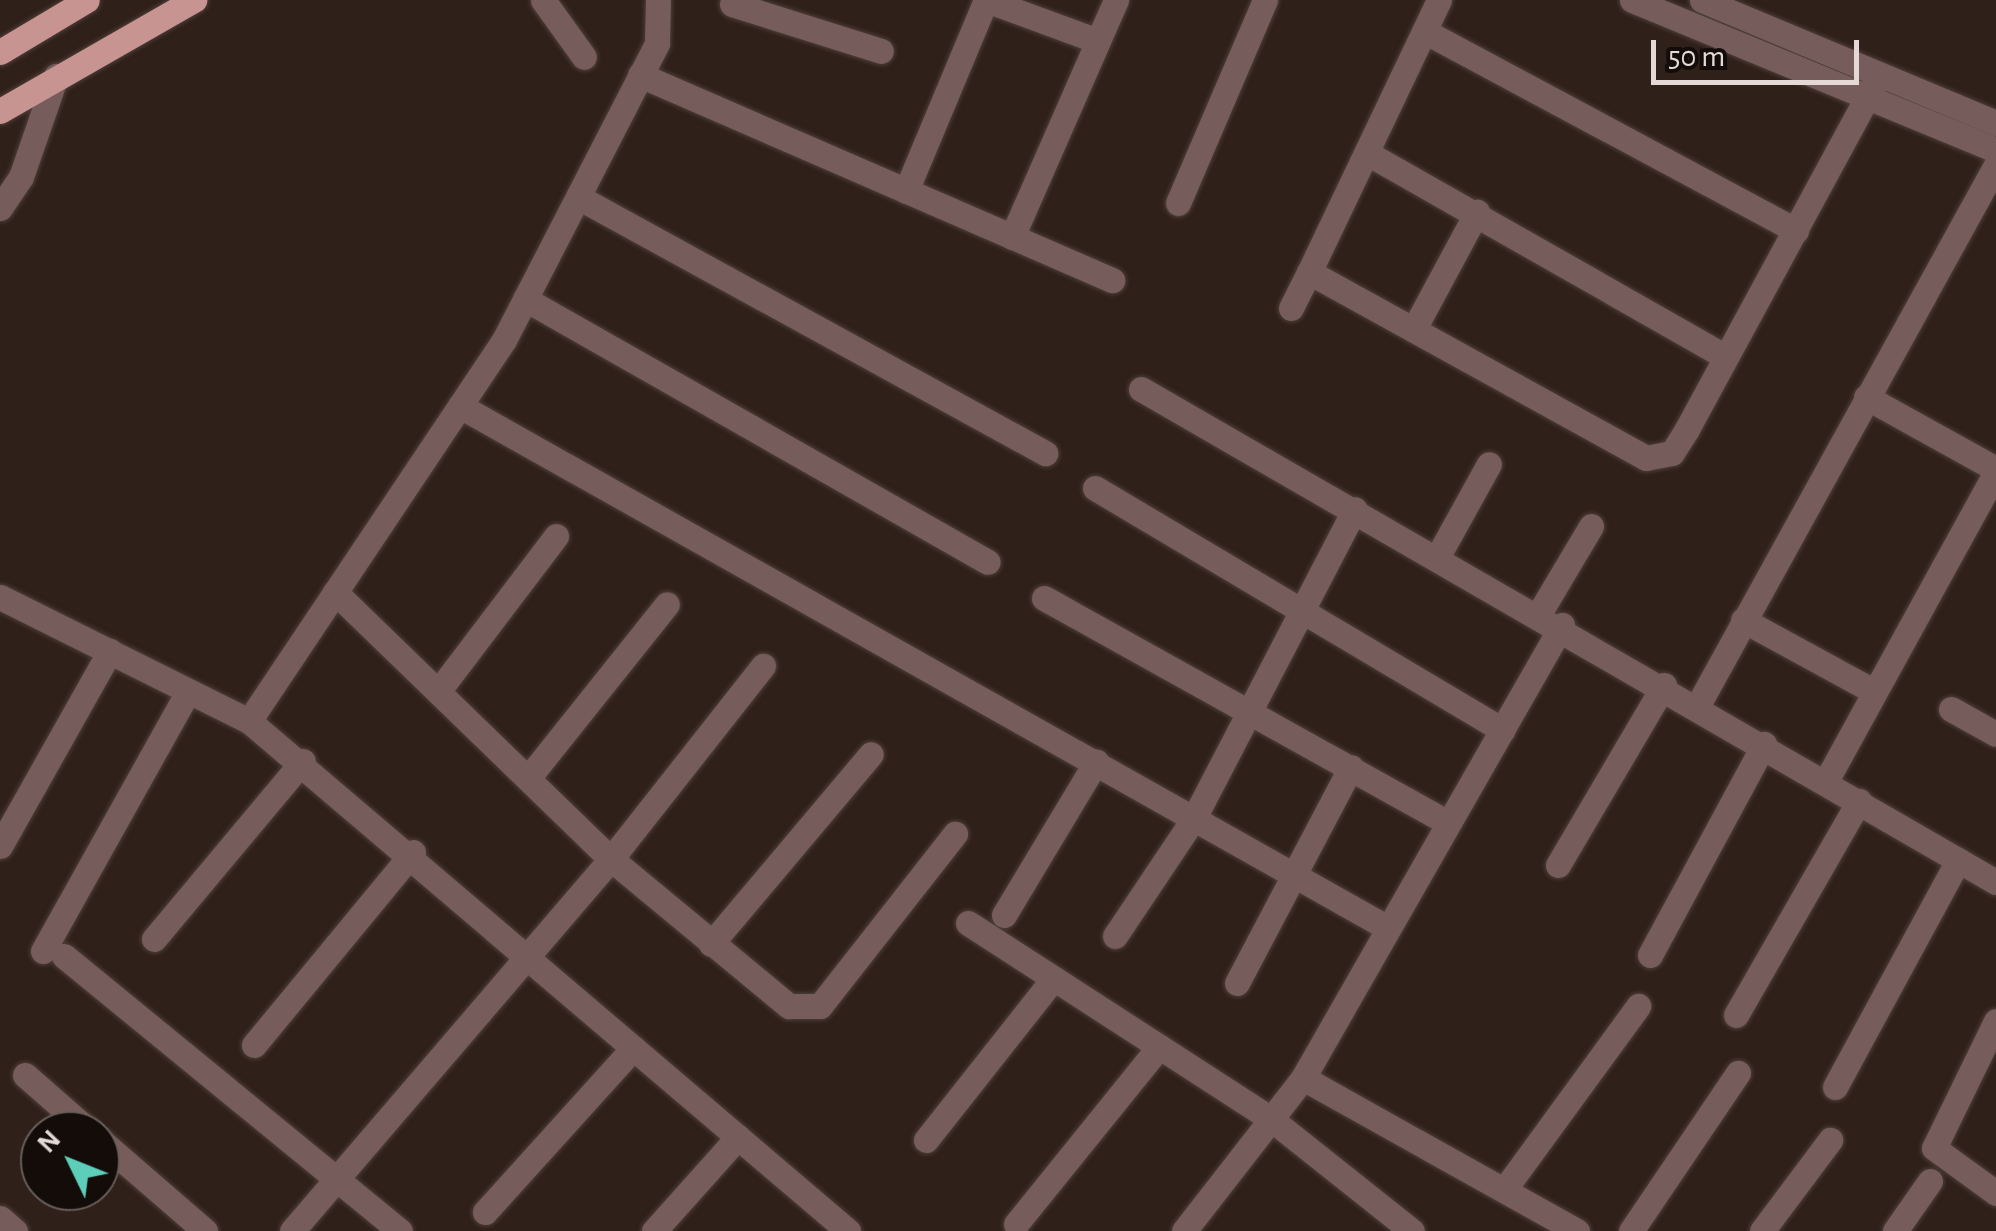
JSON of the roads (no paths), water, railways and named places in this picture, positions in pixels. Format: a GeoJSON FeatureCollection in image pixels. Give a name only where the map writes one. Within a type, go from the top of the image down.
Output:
{"type":"FeatureCollection","features":[{"type":"Feature","properties":{"kind":"main road"},"geometry":{"type":"LineString","coordinates":[[0,52],[86,0]]}},
{"type":"Feature","properties":{"kind":"main road"},"geometry":{"type":"LineString","coordinates":[[0,111],[194,0]]}},
{"type":"Feature","properties":{"kind":"street"},"geometry":{"type":"LineString","coordinates":[[543,0],[584,57]]}},
{"type":"Feature","properties":{"kind":"street"},"geometry":{"type":"LineString","coordinates":[[249,721],[460,406],[524,300],[657,43],[658,0]]}},
{"type":"Feature","properties":{"kind":"street"},"geometry":{"type":"LineString","coordinates":[[906,191],[986,0],[1098,41]]}},
{"type":"Feature","properties":{"kind":"street"},"geometry":{"type":"LineString","coordinates":[[1012,237],[1116,0]]}},
{"type":"Feature","properties":{"kind":"street"},"geometry":{"type":"LineString","coordinates":[[1178,203],[1265,0]]}},
{"type":"Feature","properties":{"kind":"street"},"geometry":{"type":"LineString","coordinates":[[1291,308],[1439,0]]}},
{"type":"Feature","properties":{"kind":"street"},"geometry":{"type":"LineString","coordinates":[[1632,0],[1874,85],[1996,122]]}},
{"type":"Feature","properties":{"kind":"street"},"geometry":{"type":"LineString","coordinates":[[1702,0],[1996,150]]}},
{"type":"Feature","properties":{"kind":"street"},"geometry":{"type":"LineString","coordinates":[[732,4],[783,9],[882,52]]}},
{"type":"Feature","properties":{"kind":"street"},"geometry":{"type":"LineString","coordinates":[[1426,32],[1796,230]]}},
{"type":"Feature","properties":{"kind":"street"},"geometry":{"type":"LineString","coordinates":[[640,75],[1112,280]]}},
{"type":"Feature","properties":{"kind":"street"},"geometry":{"type":"LineString","coordinates":[[0,208],[21,177],[56,76]]}},
{"type":"Feature","properties":{"kind":"street"},"geometry":{"type":"LineString","coordinates":[[1308,272],[1660,460],[1688,429],[1724,356],[1874,85]]}},
{"type":"Feature","properties":{"kind":"street"},"geometry":{"type":"LineString","coordinates":[[1367,153],[1477,212],[1724,356]]}},
{"type":"Feature","properties":{"kind":"street"},"geometry":{"type":"LineString","coordinates":[[1698,705],[1996,165]]}},
{"type":"Feature","properties":{"kind":"street"},"geometry":{"type":"LineString","coordinates":[[578,197],[1045,454]]}},
{"type":"Feature","properties":{"kind":"street"},"geometry":{"type":"LineString","coordinates":[[1416,327],[1477,212]]}},
{"type":"Feature","properties":{"kind":"street"},"geometry":{"type":"LineString","coordinates":[[524,300],[988,562]]}},
{"type":"Feature","properties":{"kind":"street"},"geometry":{"type":"LineString","coordinates":[[1141,389],[1551,618],[1996,882]]}},
{"type":"Feature","properties":{"kind":"street"},"geometry":{"type":"LineString","coordinates":[[1826,781],[1996,470],[1866,397]]}},
{"type":"Feature","properties":{"kind":"street"},"geometry":{"type":"LineString","coordinates":[[460,406],[1388,928]]}},
{"type":"Feature","properties":{"kind":"street"},"geometry":{"type":"LineString","coordinates":[[1438,556],[1489,464]]}},
{"type":"Feature","properties":{"kind":"street"},"geometry":{"type":"LineString","coordinates":[[1095,488],[1502,730]]}},
{"type":"Feature","properties":{"kind":"street"},"geometry":{"type":"LineString","coordinates":[[1115,936],[1194,818],[1355,509]]}},
{"type":"Feature","properties":{"kind":"street"},"geometry":{"type":"LineString","coordinates":[[1199,1226],[1303,1078],[1502,730],[1590,526]]}},
{"type":"Feature","properties":{"kind":"street"},"geometry":{"type":"LineString","coordinates":[[440,689],[556,536]]}},
{"type":"Feature","properties":{"kind":"street"},"geometry":{"type":"LineString","coordinates":[[335,592],[440,689],[612,859],[789,1006],[820,1006],[955,834]]}},
{"type":"Feature","properties":{"kind":"street"},"geometry":{"type":"LineString","coordinates":[[1044,598],[1250,708],[1448,824]]}},
{"type":"Feature","properties":{"kind":"street"},"geometry":{"type":"LineString","coordinates":[[530,778],[667,604]]}},
{"type":"Feature","properties":{"kind":"street"},"geometry":{"type":"LineString","coordinates":[[4,608],[110,651],[249,721],[414,852],[527,958],[839,1228]]}},
{"type":"Feature","properties":{"kind":"street"},"geometry":{"type":"LineString","coordinates":[[1744,620],[1874,692]]}},
{"type":"Feature","properties":{"kind":"street"},"geometry":{"type":"LineString","coordinates":[[0,846],[110,651]]}},
{"type":"Feature","properties":{"kind":"street"},"geometry":{"type":"LineString","coordinates":[[292,1231],[612,859],[763,666]]}},
{"type":"Feature","properties":{"kind":"street"},"geometry":{"type":"LineString","coordinates":[[1558,865],[1664,685]]}},
{"type":"Feature","properties":{"kind":"street"},"geometry":{"type":"LineString","coordinates":[[188,692],[53,954],[400,1231]]}},
{"type":"Feature","properties":{"kind":"street"},"geometry":{"type":"LineString","coordinates":[[1951,709],[1996,734]]}},
{"type":"Feature","properties":{"kind":"street"},"geometry":{"type":"LineString","coordinates":[[1650,955],[1764,744]]}},
{"type":"Feature","properties":{"kind":"street"},"geometry":{"type":"LineString","coordinates":[[711,944],[871,754]]}},
{"type":"Feature","properties":{"kind":"street"},"geometry":{"type":"LineString","coordinates":[[154,939],[303,762]]}},
{"type":"Feature","properties":{"kind":"street"},"geometry":{"type":"LineString","coordinates":[[1004,915],[1096,762]]}},
{"type":"Feature","properties":{"kind":"street"},"geometry":{"type":"LineString","coordinates":[[1238,984],[1351,767]]}},
{"type":"Feature","properties":{"kind":"street"},"geometry":{"type":"LineString","coordinates":[[1736,1015],[1859,801]]}},
{"type":"Feature","properties":{"kind":"street"},"geometry":{"type":"LineString","coordinates":[[254,1045],[414,852]]}},
{"type":"Feature","properties":{"kind":"street"},"geometry":{"type":"LineString","coordinates":[[1835,1087],[1958,860]]}},
{"type":"Feature","properties":{"kind":"street"},"geometry":{"type":"LineString","coordinates":[[968,923],[1271,1119],[1412,1231]]}},
{"type":"Feature","properties":{"kind":"street"},"geometry":{"type":"LineString","coordinates":[[926,1140],[1054,978]]}},
{"type":"Feature","properties":{"kind":"street"},"geometry":{"type":"LineString","coordinates":[[1504,1190],[1638,1006]]}},
{"type":"Feature","properties":{"kind":"street"},"geometry":{"type":"LineString","coordinates":[[1996,1021],[1934,1148],[1996,1192]]}},
{"type":"Feature","properties":{"kind":"street"},"geometry":{"type":"LineString","coordinates":[[1016,1224],[1159,1046]]}},
{"type":"Feature","properties":{"kind":"street"},"geometry":{"type":"LineString","coordinates":[[485,1212],[633,1048]]}},
{"type":"Feature","properties":{"kind":"street"},"geometry":{"type":"LineString","coordinates":[[1631,1231],[1738,1073]]}},
{"type":"Feature","properties":{"kind":"street"},"geometry":{"type":"LineString","coordinates":[[25,1075],[67,1111]]}},
{"type":"Feature","properties":{"kind":"street"},"geometry":{"type":"LineString","coordinates":[[1303,1078],[1577,1231]]}},
{"type":"Feature","properties":{"kind":"street"},"geometry":{"type":"LineString","coordinates":[[654,1231],[738,1137]]}},
{"type":"Feature","properties":{"kind":"street"},"geometry":{"type":"LineString","coordinates":[[1762,1231],[1830,1140]]}},
{"type":"Feature","properties":{"kind":"street"},"geometry":{"type":"LineString","coordinates":[[120,1157],[205,1231]]}},
{"type":"Feature","properties":{"kind":"street"},"geometry":{"type":"LineString","coordinates":[[1895,1231],[1930,1181]]}},
{"type":"Feature","properties":{"kind":"street"},"geometry":{"type":"LineString","coordinates":[[0,1218],[16,1231]]}}]}
